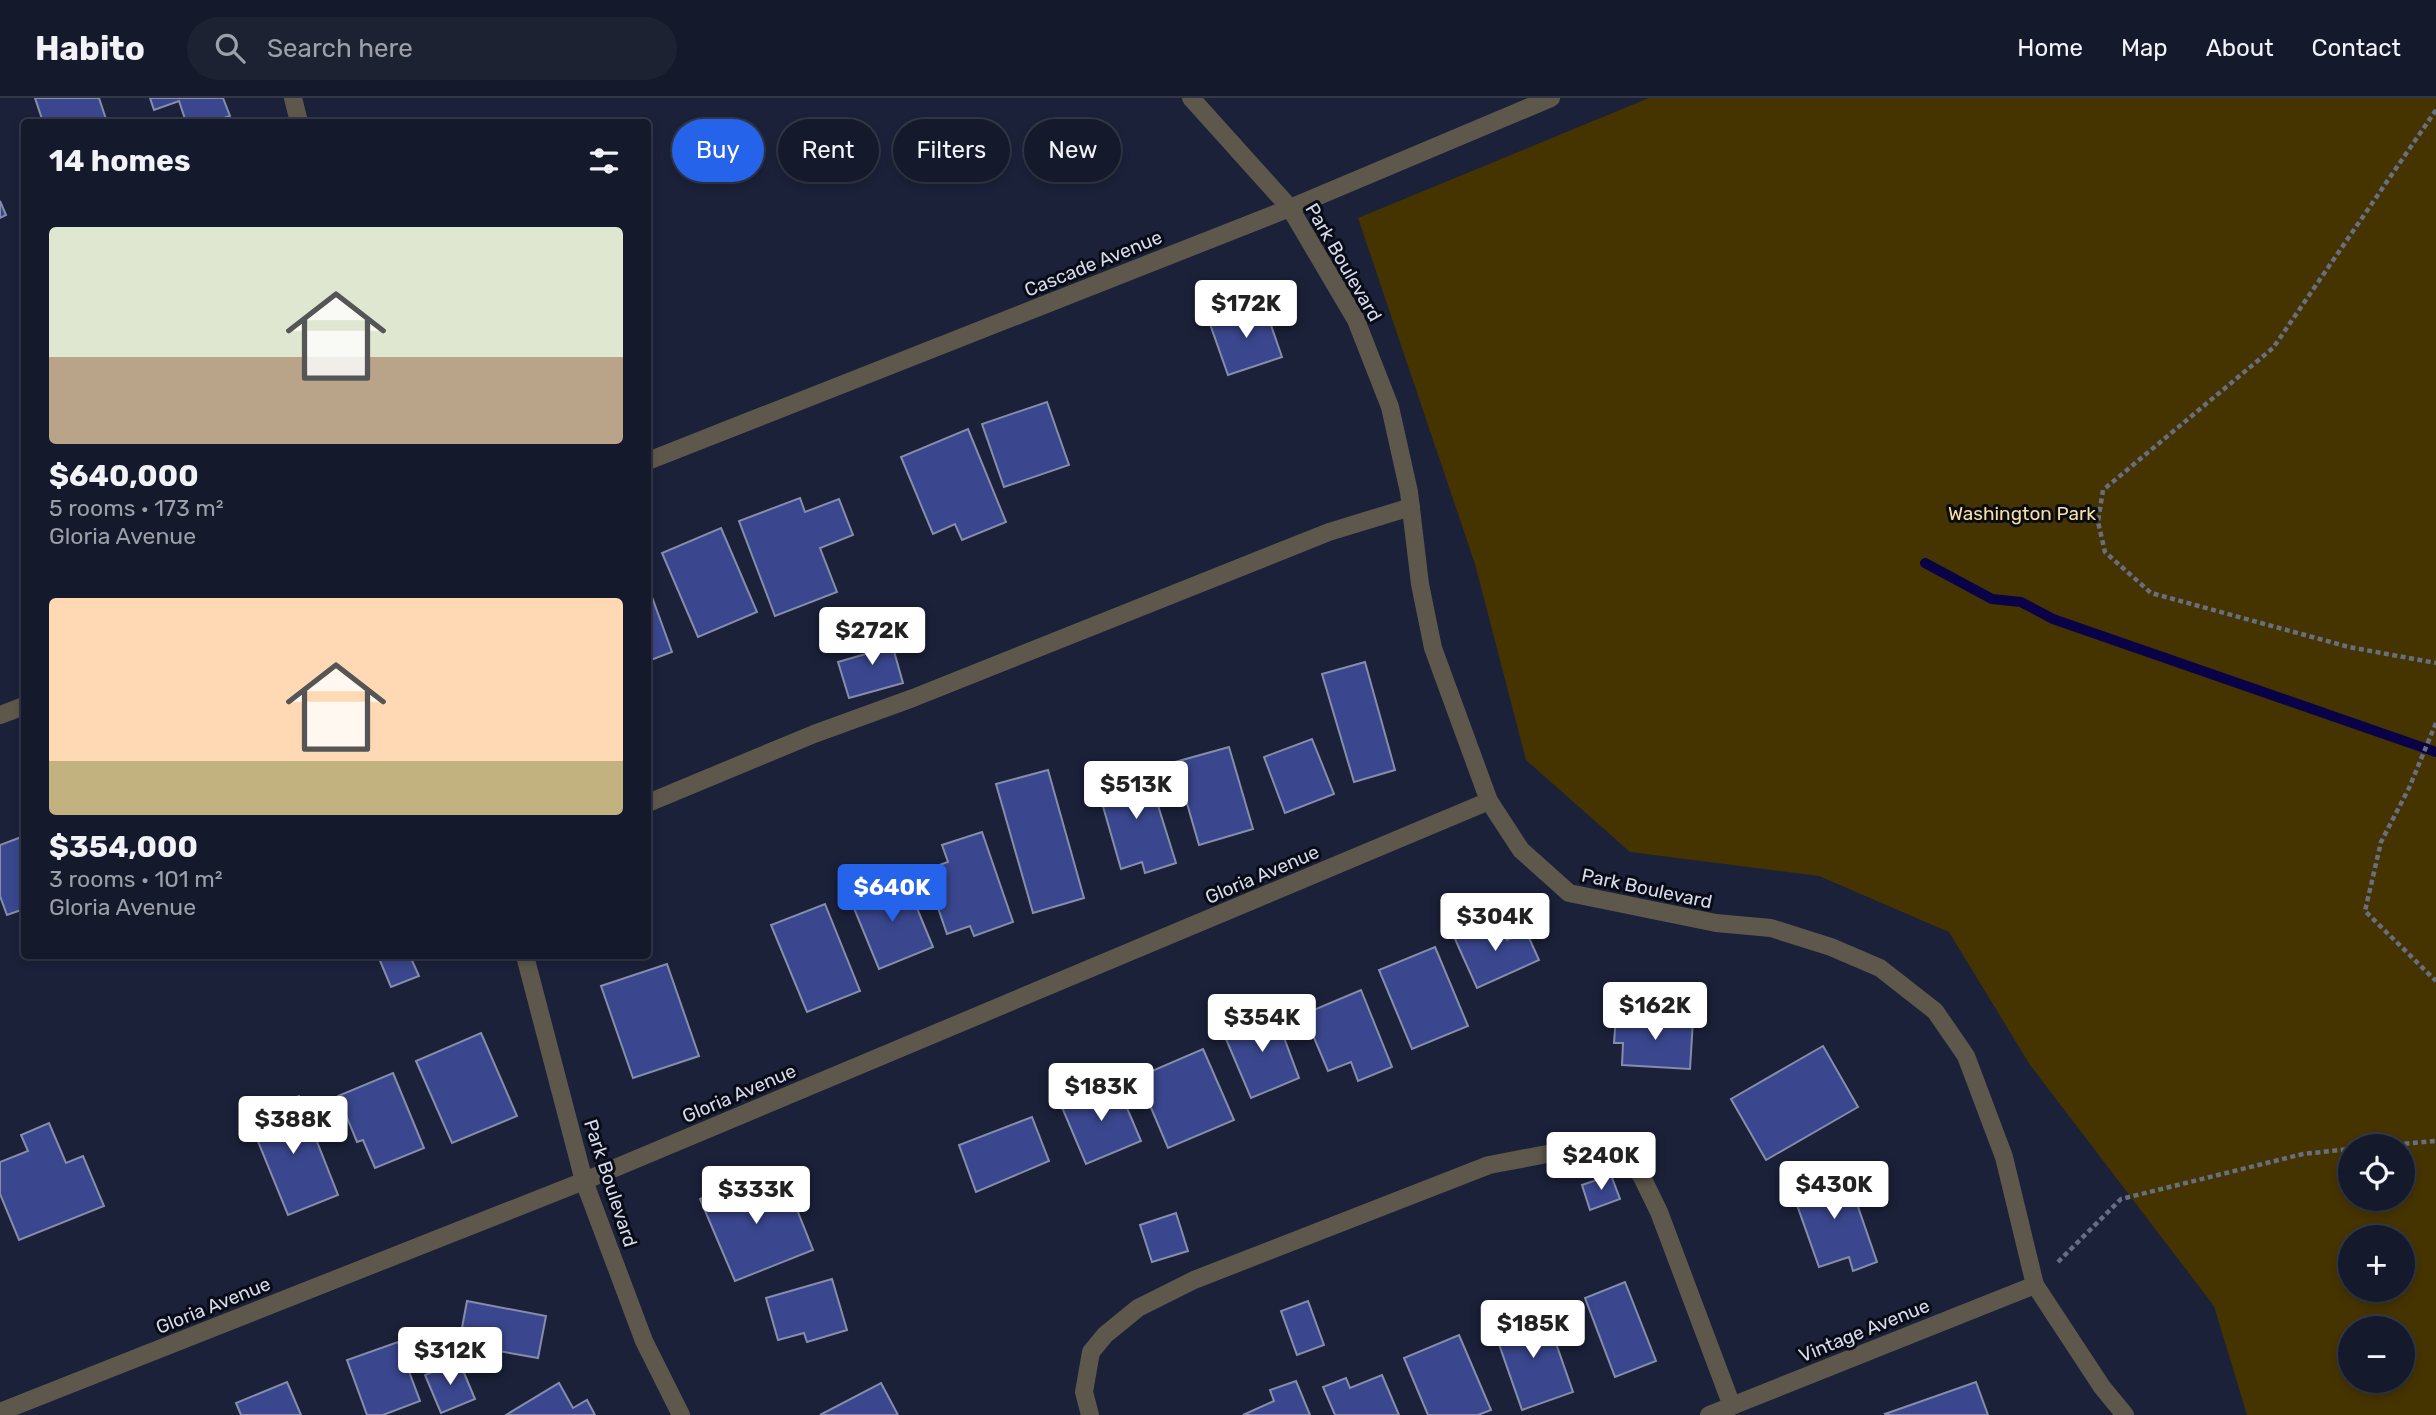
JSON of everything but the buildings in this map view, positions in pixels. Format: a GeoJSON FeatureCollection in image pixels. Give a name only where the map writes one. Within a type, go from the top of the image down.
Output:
{"type":"FeatureCollection","features":[{"type":"Feature","properties":{"kind":"street"},"geometry":{"type":"LineString","coordinates":[[293,98],[298,119]]}},
{"type":"Feature","properties":{"kind":"street","name":"Park Boulevard"},"geometry":{"type":"LineString","coordinates":[[1191,98],[1290,208],[1356,320],[1390,407],[1411,507],[1420,584],[1433,648],[1489,801],[1521,850],[1569,893],[1716,923],[1772,928],[1831,947],[1880,968],[1935,1011],[1966,1056],[1999,1144],[2035,1285],[2102,1387],[2125,1415]]}},
{"type":"Feature","properties":{"kind":"street","name":"Cascade Avenue"},"geometry":{"type":"LineString","coordinates":[[651,460],[1290,208],[1551,98]]}},
{"type":"Feature","properties":{"kind":"street"},"geometry":{"type":"LineString","coordinates":[[651,802],[814,734],[913,698],[1317,536],[1411,507]]}},
{"type":"Feature","properties":{"kind":"street"},"geometry":{"type":"LineString","coordinates":[[0,715],[21,707]]}},
{"type":"Feature","properties":{"kind":"street","name":"Gloria Avenue"},"geometry":{"type":"LineString","coordinates":[[0,1412],[584,1181],[1489,801]]}},
{"type":"Feature","properties":{"kind":"street","name":"Park Boulevard"},"geometry":{"type":"LineString","coordinates":[[526,959],[584,1181],[644,1341],[681,1415]]}},
{"type":"Feature","properties":{"kind":"street"},"geometry":{"type":"LineString","coordinates":[[1090,1415],[1084,1392],[1091,1352],[1105,1335],[1138,1308],[1194,1280],[1489,1165],[1584,1147],[1613,1150],[1631,1160],[1642,1177],[1659,1212],[1732,1406]]}},
{"type":"Feature","properties":{"kind":"street","name":"Vintage Avenue"},"geometry":{"type":"LineString","coordinates":[[1709,1415],[2035,1285]]}},
{"type":"Feature","properties":{"kind":"path"},"geometry":{"type":"LineString","coordinates":[[2436,110],[2273,348],[2104,490],[2098,522],[2105,552],[2151,593],[2349,647],[2436,663]]}},
{"type":"Feature","properties":{"kind":"path"},"geometry":{"type":"LineString","coordinates":[[2436,723],[2417,770],[2381,842],[2365,911],[2436,981]]}},
{"type":"Feature","properties":{"kind":"path"},"geometry":{"type":"LineString","coordinates":[[2415,1143],[2436,1141]]}},
{"type":"Feature","properties":{"kind":"path"},"geometry":{"type":"LineString","coordinates":[[2035,1285],[2121,1199],[2303,1154],[2338,1150]]}},
{"type":"Feature","properties":{"kind":"green space","name":"Washington Park"},"geometry":{"type":"Polygon","coordinates":[[[1649,98],[2436,98],[2436,1415],[2247,1415],[2214,1306],[2030,1065],[1949,932],[1819,876],[1630,852],[1526,760],[1475,564],[1358,218],[1649,98]]]}},
{"type":"Feature","properties":{"kind":"waterway"},"geometry":{"type":"LineString","coordinates":[[1925,563],[1992,599],[2021,602],[2053,619],[2436,752]]}}]}
